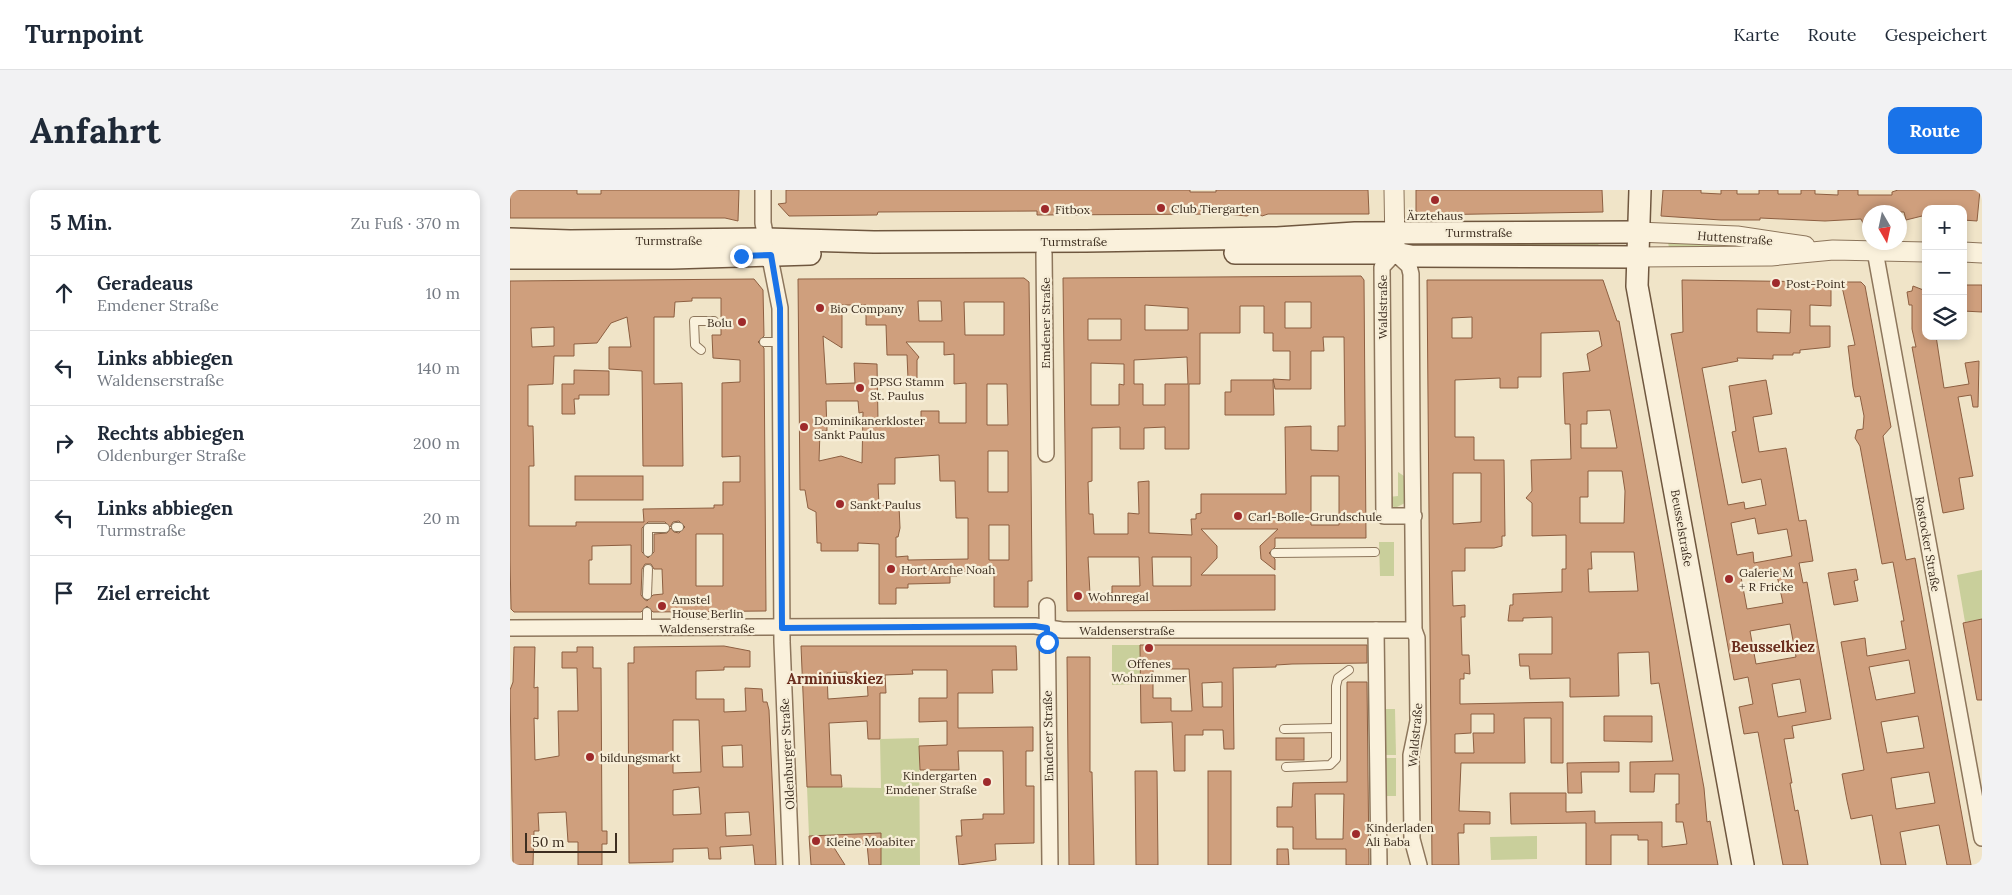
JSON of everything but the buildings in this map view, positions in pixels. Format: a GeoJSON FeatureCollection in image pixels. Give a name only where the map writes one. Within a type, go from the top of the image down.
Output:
{"type":"FeatureCollection","features":[{"type":"Feature","properties":{"kind":"main road","name":"Beusselstraße"},"geometry":{"type":"LineString","coordinates":[[1640,190],[1637,232],[1637,286],[1743,865]]}},
{"type":"Feature","properties":{"kind":"main road","name":"Turmstraße"},"geometry":{"type":"LineString","coordinates":[[510,239],[1044,253],[1395,243],[1637,232]]}},
{"type":"Feature","properties":{"kind":"main road","name":"Turmstraße"},"geometry":{"type":"LineString","coordinates":[[510,258],[672,258],[769,247],[901,242],[1291,245]]}},
{"type":"Feature","properties":{"kind":"main road","name":"Turmstraße"},"geometry":{"type":"LineString","coordinates":[[1395,243],[1411,256],[1637,257]]}},
{"type":"Feature","properties":{"kind":"street","name":"Oldenburger Straße"},"geometry":{"type":"LineString","coordinates":[[763,190],[764,223],[780,308],[782,628],[792,865]]}},
{"type":"Feature","properties":{"kind":"street"},"geometry":{"type":"LineString","coordinates":[[1394,190],[1395,243]]}},
{"type":"Feature","properties":{"kind":"street","name":"Huttenstraße"},"geometry":{"type":"LineString","coordinates":[[1637,232],[1738,236],[1833,250],[1922,252]]}},
{"type":"Feature","properties":{"kind":"street","name":"Waldstraße"},"geometry":{"type":"LineString","coordinates":[[1395,243],[1382,267],[1384,516],[1414,516]]}},
{"type":"Feature","properties":{"kind":"street","name":"Waldstraße"},"geometry":{"type":"LineString","coordinates":[[1395,243],[1409,266],[1411,274],[1414,630],[1417,638],[1418,722],[1411,755],[1412,839],[1419,865]]}},
{"type":"Feature","properties":{"kind":"street","name":"Huttenstraße"},"geometry":{"type":"LineString","coordinates":[[1637,257],[1772,256],[1833,250]]}},
{"type":"Feature","properties":{"kind":"street","name":"Rostocker Straße"},"geometry":{"type":"LineString","coordinates":[[1874,251],[1982,838]]}},
{"type":"Feature","properties":{"kind":"street"},"geometry":{"type":"LineString","coordinates":[[1967,252],[1982,253]]}},
{"type":"Feature","properties":{"kind":"street","name":"Emdener Straße"},"geometry":{"type":"LineString","coordinates":[[1044,253],[1046,454]]}},
{"type":"Feature","properties":{"kind":"street","name":"Emdener Straße"},"geometry":{"type":"LineString","coordinates":[[1047,606],[1050,865]]}},
{"type":"Feature","properties":{"kind":"street","name":"Waldenserstraße"},"geometry":{"type":"LineString","coordinates":[[510,628],[647,629],[1035,626],[1062,630],[1414,630]]}},
{"type":"Feature","properties":{"kind":"street"},"geometry":{"type":"LineString","coordinates":[[1376,630],[1379,865]]}},
{"type":"Feature","properties":{"kind":"lane"},"geometry":{"type":"LineString","coordinates":[[701,350],[695,344],[694,321],[714,321]]}},
{"type":"Feature","properties":{"kind":"lane"},"geometry":{"type":"LineString","coordinates":[[764,342],[780,342]]}},
{"type":"Feature","properties":{"kind":"lane"},"geometry":{"type":"LineString","coordinates":[[648,552],[648,528],[664,528]]}},
{"type":"Feature","properties":{"kind":"lane"},"geometry":{"type":"LineString","coordinates":[[1275,553],[1375,552]]}},
{"type":"Feature","properties":{"kind":"lane"},"geometry":{"type":"LineString","coordinates":[[647,595],[648,569]]}},
{"type":"Feature","properties":{"kind":"lane"},"geometry":{"type":"LineString","coordinates":[[647,612],[647,629]]}},
{"type":"Feature","properties":{"kind":"lane"},"geometry":{"type":"LineString","coordinates":[[1286,766],[1330,765],[1336,759],[1336,686],[1338,678],[1349,670]]}},
{"type":"Feature","properties":{"kind":"lane"},"geometry":{"type":"LineString","coordinates":[[1284,729],[1336,728]]}},
{"type":"Feature","properties":{"kind":"green space"},"geometry":{"type":"Polygon","coordinates":[[[1436,242],[1599,242],[1598,247],[1436,247],[1436,242]]]}},
{"type":"Feature","properties":{"kind":"green space"},"geometry":{"type":"Polygon","coordinates":[[[1668,242],[1738,245],[1739,249],[1669,248],[1668,242]]]}},
{"type":"Feature","properties":{"kind":"green space"},"geometry":{"type":"Polygon","coordinates":[[[1398,472],[1407,478],[1405,503],[1395,508],[1390,504],[1388,497],[1398,496],[1398,472]]]}},
{"type":"Feature","properties":{"kind":"green space"},"geometry":{"type":"Polygon","coordinates":[[[1379,542],[1394,542],[1394,576],[1380,576],[1379,542]]]}},
{"type":"Feature","properties":{"kind":"green space"},"geometry":{"type":"Polygon","coordinates":[[[1982,570],[1982,619],[1965,622],[1957,575],[1982,570]]]}},
{"type":"Feature","properties":{"kind":"green space"},"geometry":{"type":"Polygon","coordinates":[[[1112,645],[1140,645],[1140,684],[1112,685],[1112,645]]]}},
{"type":"Feature","properties":{"kind":"green space"},"geometry":{"type":"Polygon","coordinates":[[[1383,709],[1395,709],[1396,755],[1383,755],[1383,709]]]}},
{"type":"Feature","properties":{"kind":"green space"},"geometry":{"type":"Polygon","coordinates":[[[919,738],[920,865],[881,865],[881,833],[809,836],[807,787],[881,788],[880,739],[919,738]]]}},
{"type":"Feature","properties":{"kind":"green space"},"geometry":{"type":"Polygon","coordinates":[[[1383,758],[1396,758],[1396,796],[1384,796],[1383,758]]]}},
{"type":"Feature","properties":{"kind":"green space"},"geometry":{"type":"Polygon","coordinates":[[[1537,836],[1537,859],[1491,860],[1490,837],[1537,836]]]}},
{"type":"Feature","properties":{"kind":"place","name":"Ärztehaus"},"geometry":{"type":"Point","coordinates":[1435,200]}},
{"type":"Feature","properties":{"kind":"place","name":"Club Tiergarten"},"geometry":{"type":"Point","coordinates":[1161,208]}},
{"type":"Feature","properties":{"kind":"place","name":"Fitbox"},"geometry":{"type":"Point","coordinates":[1045,209]}},
{"type":"Feature","properties":{"kind":"place","name":"Post-Point"},"geometry":{"type":"Point","coordinates":[1776,283]}},
{"type":"Feature","properties":{"kind":"place","name":"Bio Company"},"geometry":{"type":"Point","coordinates":[820,308]}},
{"type":"Feature","properties":{"kind":"place","name":"Bolu"},"geometry":{"type":"Point","coordinates":[742,322]}},
{"type":"Feature","properties":{"kind":"place","name":"DPSG Stamm St. Paulus"},"geometry":{"type":"Point","coordinates":[860,388]}},
{"type":"Feature","properties":{"kind":"place","name":"Dominikanerkloster Sankt Paulus"},"geometry":{"type":"Point","coordinates":[804,427]}},
{"type":"Feature","properties":{"kind":"place","name":"Sankt Paulus"},"geometry":{"type":"Point","coordinates":[840,504]}},
{"type":"Feature","properties":{"kind":"place","name":"Carl-Bolle-Grundschule"},"geometry":{"type":"Point","coordinates":[1238,516]}},
{"type":"Feature","properties":{"kind":"place","name":"Hort Arche Noah"},"geometry":{"type":"Point","coordinates":[891,569]}},
{"type":"Feature","properties":{"kind":"place","name":"Galerie M + R Fricke"},"geometry":{"type":"Point","coordinates":[1729,579]}},
{"type":"Feature","properties":{"kind":"place","name":"Wohnregal"},"geometry":{"type":"Point","coordinates":[1078,596]}},
{"type":"Feature","properties":{"kind":"place","name":"Amstel House Berlin"},"geometry":{"type":"Point","coordinates":[662,606]}},
{"type":"Feature","properties":{"kind":"place","name":"Offenes Wohnzimmer"},"geometry":{"type":"Point","coordinates":[1149,648]}},
{"type":"Feature","properties":{"kind":"place","name":"bildungsmarkt"},"geometry":{"type":"Point","coordinates":[590,757]}},
{"type":"Feature","properties":{"kind":"place","name":"Kindergarten Emdener Straße"},"geometry":{"type":"Point","coordinates":[987,782]}},
{"type":"Feature","properties":{"kind":"place","name":"Kinderladen Ali Baba"},"geometry":{"type":"Point","coordinates":[1356,834]}},
{"type":"Feature","properties":{"kind":"place","name":"Kleine Moabiter"},"geometry":{"type":"Point","coordinates":[816,841]}},
{"type":"Feature","properties":{"kind":"district","name":"Beusselkiez"},"geometry":{"type":"Point","coordinates":[1773,646]}},
{"type":"Feature","properties":{"kind":"district","name":"Arminiuskiez"},"geometry":{"type":"Point","coordinates":[835,678]}},
{"type":"Feature","properties":{"kind":"route"},"geometry":{"type":"LineString","coordinates":[[741,256],[771,255],[780,308],[782,628],[1035,626],[1047,628],[1047,642]]}}]}
